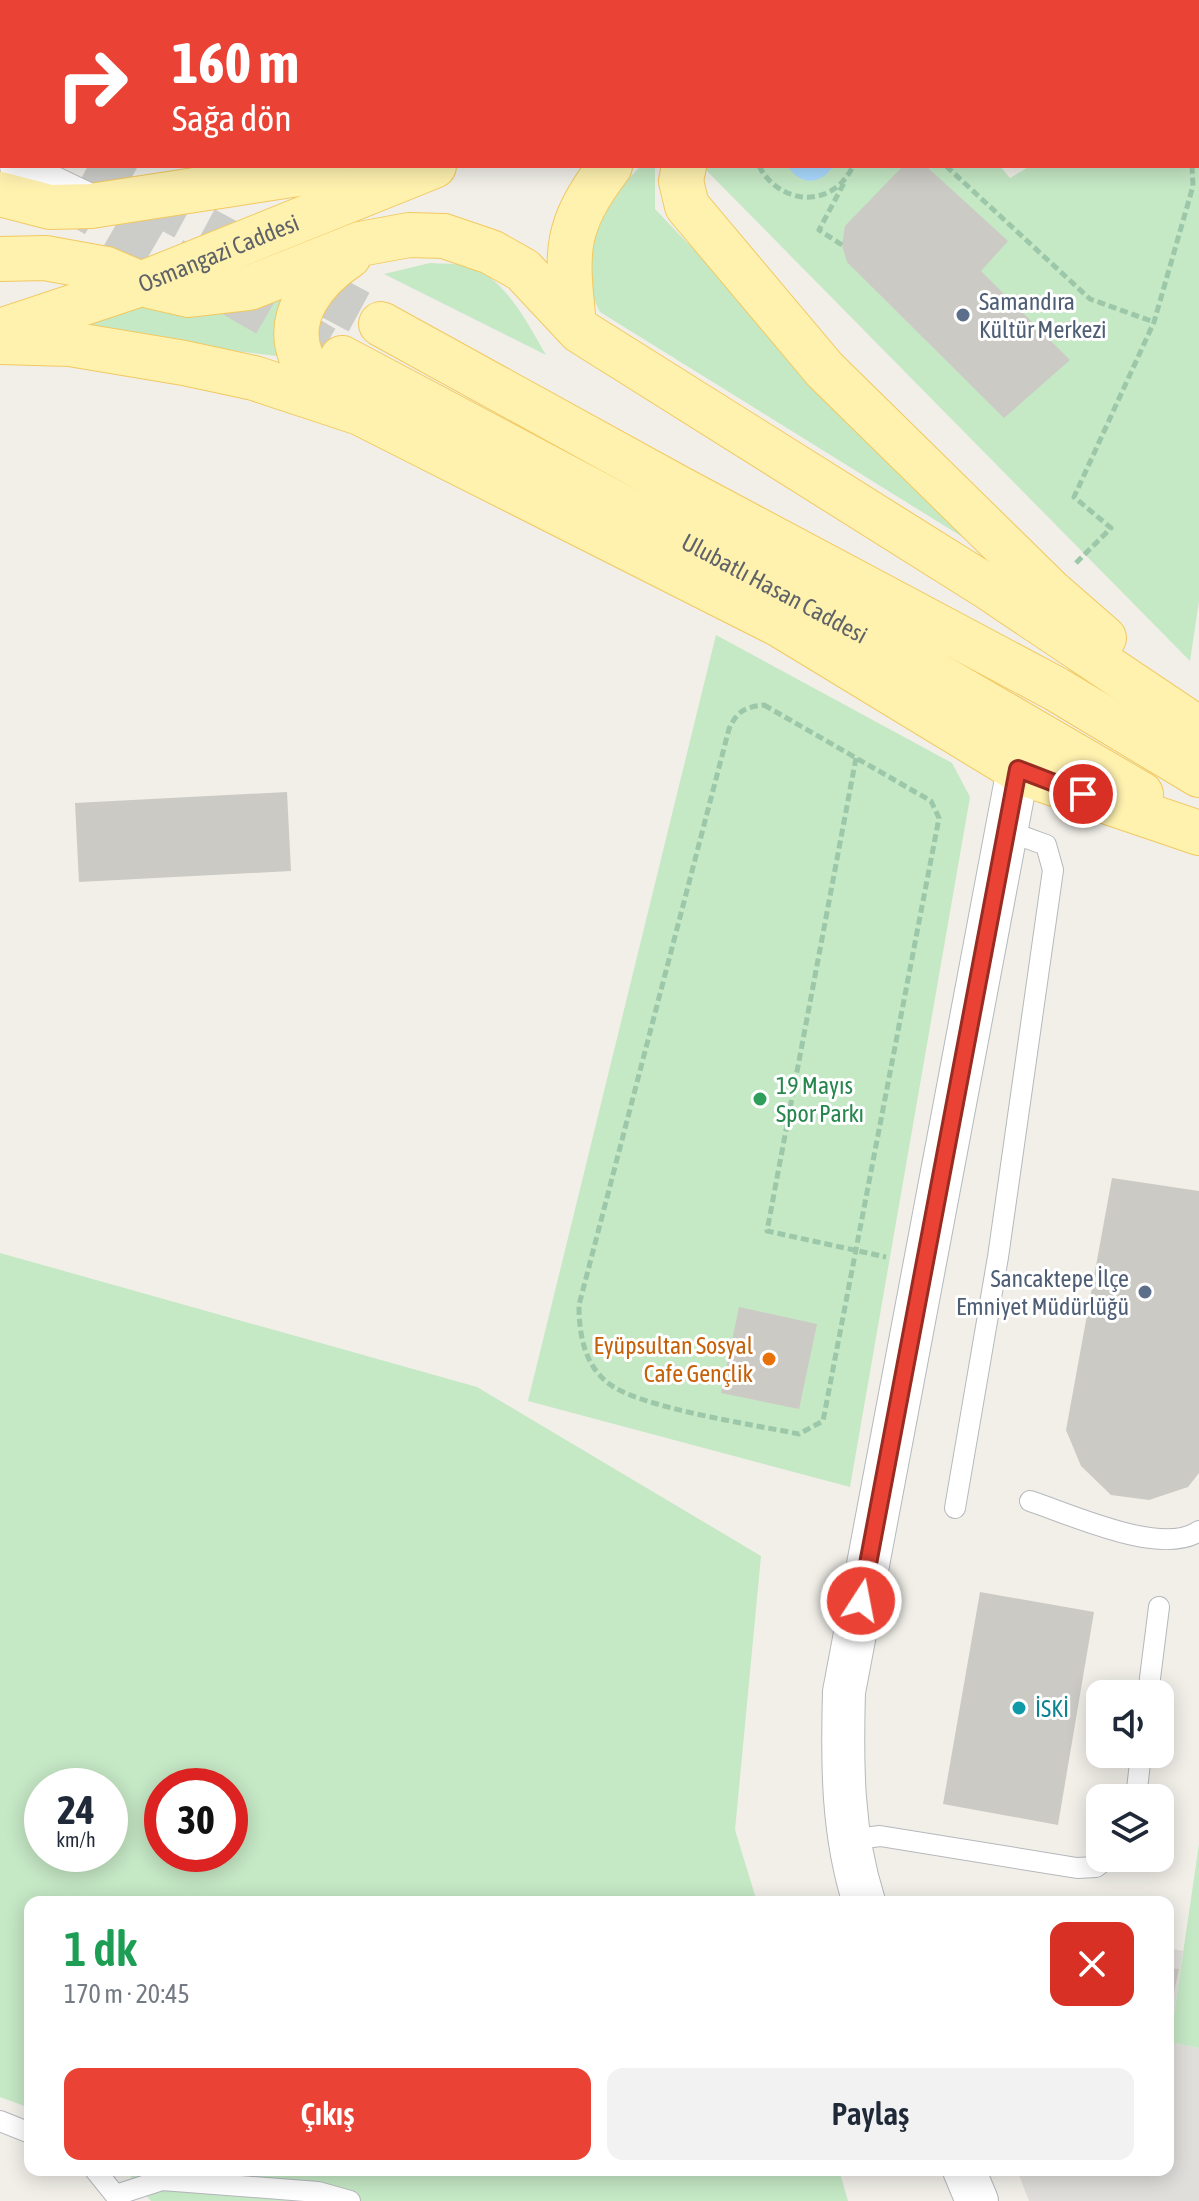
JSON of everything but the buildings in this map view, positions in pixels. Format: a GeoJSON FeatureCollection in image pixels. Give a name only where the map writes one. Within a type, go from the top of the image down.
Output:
{"type":"FeatureCollection","features":[{"type":"Feature","properties":{"kind":"main road"},"geometry":{"type":"LineString","coordinates":[[0,194],[50,207],[91,206],[337,168]]}},
{"type":"Feature","properties":{"kind":"main road","name":"Osmangazi Caddesi"},"geometry":{"type":"LineString","coordinates":[[0,331],[141,284],[429,168]]}},
{"type":"Feature","properties":{"kind":"main road"},"geometry":{"type":"LineString","coordinates":[[574,324],[568,273],[571,236],[582,204],[609,168]]}},
{"type":"Feature","properties":{"kind":"main road"},"geometry":{"type":"LineString","coordinates":[[684,168],[681,181],[687,206],[762,299],[825,370],[1049,590],[1199,722]]}},
{"type":"Feature","properties":{"kind":"main road"},"geometry":{"type":"LineString","coordinates":[[0,259],[45,258],[76,263],[106,269],[141,284],[189,295],[249,288],[368,243],[409,235],[444,236],[491,252],[523,270],[574,324],[719,421],[986,586],[1199,729]]}},
{"type":"Feature","properties":{"kind":"main road"},"geometry":{"type":"LineString","coordinates":[[345,408],[302,361],[295,333],[302,309],[320,275],[368,243]]}},
{"type":"Feature","properties":{"kind":"main road","name":"Ulubatlı Hasan Caddesi"},"geometry":{"type":"LineString","coordinates":[[381,324],[677,487],[1056,689],[1199,775]]}},
{"type":"Feature","properties":{"kind":"main road"},"geometry":{"type":"LineString","coordinates":[[0,342],[70,344],[184,363],[254,378],[345,408],[780,625],[1018,769],[1199,831]]}},
{"type":"Feature","properties":{"kind":"main road","name":"Ulubatlı Hasan Caddesi"},"geometry":{"type":"LineString","coordinates":[[342,358],[916,663],[1199,831]]}},
{"type":"Feature","properties":{"kind":"street"},"geometry":{"type":"LineString","coordinates":[[24,168],[41,182],[91,206]]}},
{"type":"Feature","properties":{"kind":"street"},"geometry":{"type":"LineString","coordinates":[[863,1896],[841,1778],[844,1692],[1018,769]]}},
{"type":"Feature","properties":{"kind":"street"},"geometry":{"type":"LineString","coordinates":[[967,2176],[977,2201]]}},
{"type":"Feature","properties":{"kind":"lane"},"geometry":{"type":"LineString","coordinates":[[955,1508],[998,1257],[1053,870],[1046,845],[1005,830]]}},
{"type":"Feature","properties":{"kind":"lane"},"geometry":{"type":"LineString","coordinates":[[1030,1501],[1154,1541],[1189,1538],[1199,1531]]}},
{"type":"Feature","properties":{"kind":"lane"},"geometry":{"type":"LineString","coordinates":[[1150,1680],[1159,1607]]}},
{"type":"Feature","properties":{"kind":"lane"},"geometry":{"type":"LineString","coordinates":[[850,1840],[880,1836],[1086,1868]]}},
{"type":"Feature","properties":{"kind":"lane"},"geometry":{"type":"LineString","coordinates":[[0,2121],[24,2131]]}},
{"type":"Feature","properties":{"kind":"lane"},"geometry":{"type":"LineString","coordinates":[[100,2176],[118,2198],[162,2180],[318,2192],[350,2201]]}},
{"type":"Feature","properties":{"kind":"path"},"geometry":{"type":"LineString","coordinates":[[761,168],[778,190],[794,197],[811,198],[835,188],[853,168]]}},
{"type":"Feature","properties":{"kind":"path"},"geometry":{"type":"LineString","coordinates":[[842,245],[819,230],[853,168]]}},
{"type":"Feature","properties":{"kind":"path"},"geometry":{"type":"LineString","coordinates":[[948,168],[1090,299],[1154,322]]}},
{"type":"Feature","properties":{"kind":"path"},"geometry":{"type":"LineString","coordinates":[[1049,590],[1111,528],[1074,497],[1154,322],[1193,186],[1192,168]]}},
{"type":"Feature","properties":{"kind":"path"},"geometry":{"type":"LineString","coordinates":[[764,705],[856,758],[931,801],[939,818],[823,1421],[799,1434],[640,1399],[608,1383],[589,1359],[579,1334],[582,1290],[735,716],[747,707],[764,705]]}},
{"type":"Feature","properties":{"kind":"path"},"geometry":{"type":"LineString","coordinates":[[856,758],[767,1231],[856,1248],[925,1268]]}},
{"type":"Feature","properties":{"kind":"shaded area"},"geometry":{"type":"Polygon","coordinates":[[[1174,1949],[1183,1951],[1174,2014],[1174,1949]]]}},
{"type":"Feature","properties":{"kind":"shaded area"},"geometry":{"type":"Polygon","coordinates":[[[1174,2043],[1199,2048],[1199,2201],[1029,2201],[1019,2176],[1174,2176],[1174,2043]]]}},
{"type":"Feature","properties":{"kind":"green space"},"geometry":{"type":"Polygon","coordinates":[[[639,168],[655,168],[655,209],[977,546],[600,312],[582,276],[604,217],[639,168]]]}},
{"type":"Feature","properties":{"kind":"green space"},"geometry":{"type":"Polygon","coordinates":[[[1002,168],[1010,178],[1027,168],[1199,168],[1199,601],[1190,661],[706,170],[1002,168]]]}},
{"type":"Feature","properties":{"kind":"green space"},"geometry":{"type":"Polygon","coordinates":[[[430,263],[468,266],[493,280],[514,303],[546,355],[384,274],[430,263]]]}},
{"type":"Feature","properties":{"kind":"green space"},"geometry":{"type":"Polygon","coordinates":[[[296,288],[277,356],[61,329],[139,297],[296,288]]]}},
{"type":"Feature","properties":{"kind":"green space","name":"19 Mayıs Spor Parkı"},"geometry":{"type":"Polygon","coordinates":[[[716,635],[952,763],[970,797],[850,1487],[528,1401],[716,635]]]}},
{"type":"Feature","properties":{"kind":"green space"},"geometry":{"type":"Polygon","coordinates":[[[0,1253],[477,1387],[761,1556],[735,1830],[755,1896],[24,1896],[24,2106],[0,2097],[0,1253]]]}},
{"type":"Feature","properties":{"kind":"green space"},"geometry":{"type":"Polygon","coordinates":[[[1199,1844],[1199,2048],[1174,2043],[1174,2015],[1199,1844]]]}},
{"type":"Feature","properties":{"kind":"green space"},"geometry":{"type":"Polygon","coordinates":[[[130,2176],[841,2176],[848,2201],[151,2201],[130,2176]]]}},
{"type":"Feature","properties":{"kind":"water"},"geometry":{"type":"Polygon","coordinates":[[[789,168],[831,168],[823,177],[810,181],[789,168]]]}},
{"type":"Feature","properties":{"kind":"tunnel"},"geometry":{"type":"LineString","coordinates":[[92,168],[381,324]]}},
{"type":"Feature","properties":{"kind":"tunnel"},"geometry":{"type":"LineString","coordinates":[[58,193],[342,358]]}},
{"type":"Feature","properties":{"kind":"place","name":"Samandıra Kültür Merkezi"},"geometry":{"type":"Point","coordinates":[963,315]}},
{"type":"Feature","properties":{"kind":"place","name":"19 Mayıs Spor Parkı"},"geometry":{"type":"Point","coordinates":[760,1099]}},
{"type":"Feature","properties":{"kind":"place","name":"Sancaktepe İlçe Emniyet Müdürlüğü"},"geometry":{"type":"Point","coordinates":[1145,1292]}},
{"type":"Feature","properties":{"kind":"place","name":"Eyüpsultan Sosyal Cafe Gençlik"},"geometry":{"type":"Point","coordinates":[769,1359]}},
{"type":"Feature","properties":{"kind":"place","name":"İSKİ"},"geometry":{"type":"Point","coordinates":[1019,1708]}},
{"type":"Feature","properties":{"kind":"route"},"geometry":{"type":"LineString","coordinates":[[861,1601],[1018,769],[1083,794]]}}]}
